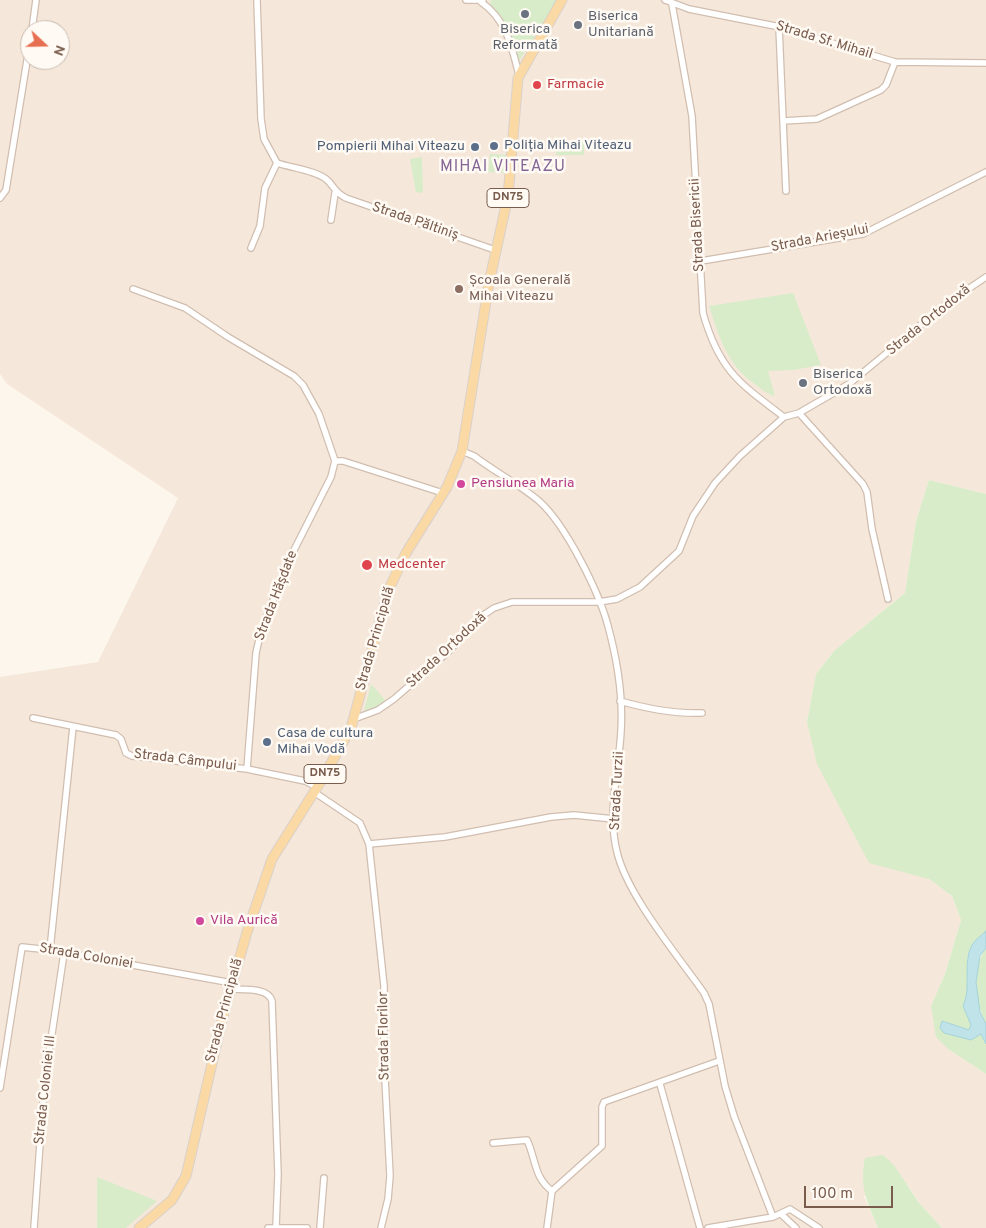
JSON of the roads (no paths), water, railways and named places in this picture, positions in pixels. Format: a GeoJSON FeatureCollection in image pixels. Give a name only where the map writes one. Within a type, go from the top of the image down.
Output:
{"type":"FeatureCollection","features":[{"type":"Feature","properties":{"kind":"main road","name":"Strada Principală"},"geometry":{"type":"LineString","coordinates":[[139,1228],[172,1200],[186,1176],[231,986],[272,859],[345,740],[354,719],[388,591],[406,553],[443,493],[462,451],[495,250],[508,196],[519,75],[562,0]]}},
{"type":"Feature","properties":{"kind":"street"},"geometry":{"type":"LineString","coordinates":[[33,20],[36,0]]}},
{"type":"Feature","properties":{"kind":"street"},"geometry":{"type":"LineString","coordinates":[[251,248],[260,226],[265,188],[277,164],[264,139],[261,119],[257,0]]}},
{"type":"Feature","properties":{"kind":"street"},"geometry":{"type":"LineString","coordinates":[[466,0],[482,1],[492,10],[511,42],[519,75]]}},
{"type":"Feature","properties":{"kind":"street","name":"Strada Sf. Mihail"},"geometry":{"type":"LineString","coordinates":[[666,0],[672,4],[779,27],[895,62],[986,63]]}},
{"type":"Feature","properties":{"kind":"street","name":"Strada Bisericii"},"geometry":{"type":"LineString","coordinates":[[672,4],[692,116],[703,313],[710,336],[720,358],[729,371],[784,417]]}},
{"type":"Feature","properties":{"kind":"street"},"geometry":{"type":"LineString","coordinates":[[779,27],[786,191]]}},
{"type":"Feature","properties":{"kind":"street"},"geometry":{"type":"LineString","coordinates":[[782,121],[817,119],[881,90],[886,85],[895,62]]}},
{"type":"Feature","properties":{"kind":"street"},"geometry":{"type":"LineString","coordinates":[[0,198],[6,190],[25,70]]}},
{"type":"Feature","properties":{"kind":"street","name":"Strada Păltiniș"},"geometry":{"type":"LineString","coordinates":[[277,164],[321,176],[328,181],[335,193],[495,250]]}},
{"type":"Feature","properties":{"kind":"street","name":"Strada Arieșului"},"geometry":{"type":"LineString","coordinates":[[701,261],[863,234],[986,172]]}},
{"type":"Feature","properties":{"kind":"street"},"geometry":{"type":"LineString","coordinates":[[330,220],[335,193]]}},
{"type":"Feature","properties":{"kind":"street","name":"Strada Ortodoxă"},"geometry":{"type":"LineString","coordinates":[[354,719],[373,712],[394,700],[443,657],[478,618],[494,608],[512,602],[599,602],[617,599],[629,594],[678,551],[693,516],[715,483],[740,456],[784,417],[800,413],[849,384],[946,304],[986,278]]}},
{"type":"Feature","properties":{"kind":"street"},"geometry":{"type":"LineString","coordinates":[[133,289],[185,308],[228,337],[294,376],[303,385],[319,414],[335,461],[343,461],[443,493]]}},
{"type":"Feature","properties":{"kind":"street"},"geometry":{"type":"LineString","coordinates":[[800,413],[863,484],[867,492],[872,529],[888,599]]}},
{"type":"Feature","properties":{"kind":"street","name":"Strada Turzii"},"geometry":{"type":"LineString","coordinates":[[462,451],[474,456],[540,502],[558,523],[599,602],[608,626],[620,701],[621,729],[614,819],[616,850],[627,879],[651,918],[704,993],[709,1004],[719,1061],[734,1116],[773,1217]]}},
{"type":"Feature","properties":{"kind":"street","name":"Strada Hășdate"},"geometry":{"type":"LineString","coordinates":[[247,769],[256,653],[261,631],[289,560],[330,478],[335,461]]}},
{"type":"Feature","properties":{"kind":"street"},"geometry":{"type":"LineString","coordinates":[[620,701],[656,711],[702,714]]}},
{"type":"Feature","properties":{"kind":"street","name":"Strada Câmpului"},"geometry":{"type":"LineString","coordinates":[[33,718],[116,735],[121,739],[126,753],[132,756],[247,769],[305,781],[316,789]]}},
{"type":"Feature","properties":{"kind":"street"},"geometry":{"type":"LineString","coordinates":[[50,950],[73,726]]}},
{"type":"Feature","properties":{"kind":"street","name":"Strada Florilor"},"geometry":{"type":"LineString","coordinates":[[316,789],[360,823],[370,844],[384,986],[384,1059],[390,1176],[381,1228]]}},
{"type":"Feature","properties":{"kind":"street"},"geometry":{"type":"LineString","coordinates":[[370,844],[445,837],[551,817],[574,816],[614,819]]}},
{"type":"Feature","properties":{"kind":"street","name":"Strada Coloniei"},"geometry":{"type":"LineString","coordinates":[[0,1088],[20,949],[24,946],[266,992],[271,996],[272,1001],[278,1174],[276,1228]]}},
{"type":"Feature","properties":{"kind":"street","name":"Strada Coloniei III"},"geometry":{"type":"LineString","coordinates":[[34,1228],[44,1087],[64,953]]}},
{"type":"Feature","properties":{"kind":"street"},"geometry":{"type":"LineString","coordinates":[[546,1228],[552,1191],[602,1146],[602,1107],[604,1102],[660,1084],[719,1061]]}},
{"type":"Feature","properties":{"kind":"street"},"geometry":{"type":"LineString","coordinates":[[660,1084],[700,1228]]}},
{"type":"Feature","properties":{"kind":"street"},"geometry":{"type":"LineString","coordinates":[[493,1143],[527,1140],[535,1169],[545,1186],[552,1191]]}},
{"type":"Feature","properties":{"kind":"street"},"geometry":{"type":"LineString","coordinates":[[320,1228],[324,1178]]}},
{"type":"Feature","properties":{"kind":"street"},"geometry":{"type":"LineString","coordinates":[[708,1228],[773,1217],[790,1209],[819,1228]]}},
{"type":"Feature","properties":{"kind":"street"},"geometry":{"type":"LineString","coordinates":[[781,1214],[796,1228]]}},
{"type":"Feature","properties":{"kind":"street"},"geometry":{"type":"LineString","coordinates":[[268,1228],[307,1228]]}},
{"type":"Feature","properties":{"kind":"water"},"geometry":{"type":"Polygon","coordinates":[[[986,931],[986,948],[980,956],[976,982],[980,1012],[986,1024],[986,1044],[981,1034],[971,1040],[944,1033],[940,1028],[942,1021],[969,1030],[971,1025],[963,1006],[967,991],[969,952],[972,945],[986,931]]]}},
{"type":"Feature","properties":{"kind":"place","name":"Biserica Reformată"},"geometry":{"type":"Point","coordinates":[525,14]}},
{"type":"Feature","properties":{"kind":"place","name":"Biserica Unitariană"},"geometry":{"type":"Point","coordinates":[578,25]}},
{"type":"Feature","properties":{"kind":"place","name":"Farmacie"},"geometry":{"type":"Point","coordinates":[537,85]}},
{"type":"Feature","properties":{"kind":"place","name":"Poliția Mihai Viteazu"},"geometry":{"type":"Point","coordinates":[494,146]}},
{"type":"Feature","properties":{"kind":"place","name":"Pompierii Mihai Viteazu"},"geometry":{"type":"Point","coordinates":[475,147]}},
{"type":"Feature","properties":{"kind":"place","name":"Școala Generală Mihai Viteazu"},"geometry":{"type":"Point","coordinates":[459,289]}},
{"type":"Feature","properties":{"kind":"place","name":"Biserica Ortodoxă"},"geometry":{"type":"Point","coordinates":[803,383]}},
{"type":"Feature","properties":{"kind":"place","name":"Pensiunea Maria"},"geometry":{"type":"Point","coordinates":[461,484]}},
{"type":"Feature","properties":{"kind":"place","name":"Medcenter"},"geometry":{"type":"Point","coordinates":[367,565]}},
{"type":"Feature","properties":{"kind":"place","name":"Casa de cultura Mihai Vodă"},"geometry":{"type":"Point","coordinates":[267,742]}},
{"type":"Feature","properties":{"kind":"place","name":"Vila Aurică"},"geometry":{"type":"Point","coordinates":[200,921]}},
{"type":"Feature","properties":{"kind":"district","name":"MIHAI VITEAZU"},"geometry":{"type":"Point","coordinates":[503,168]}}]}
